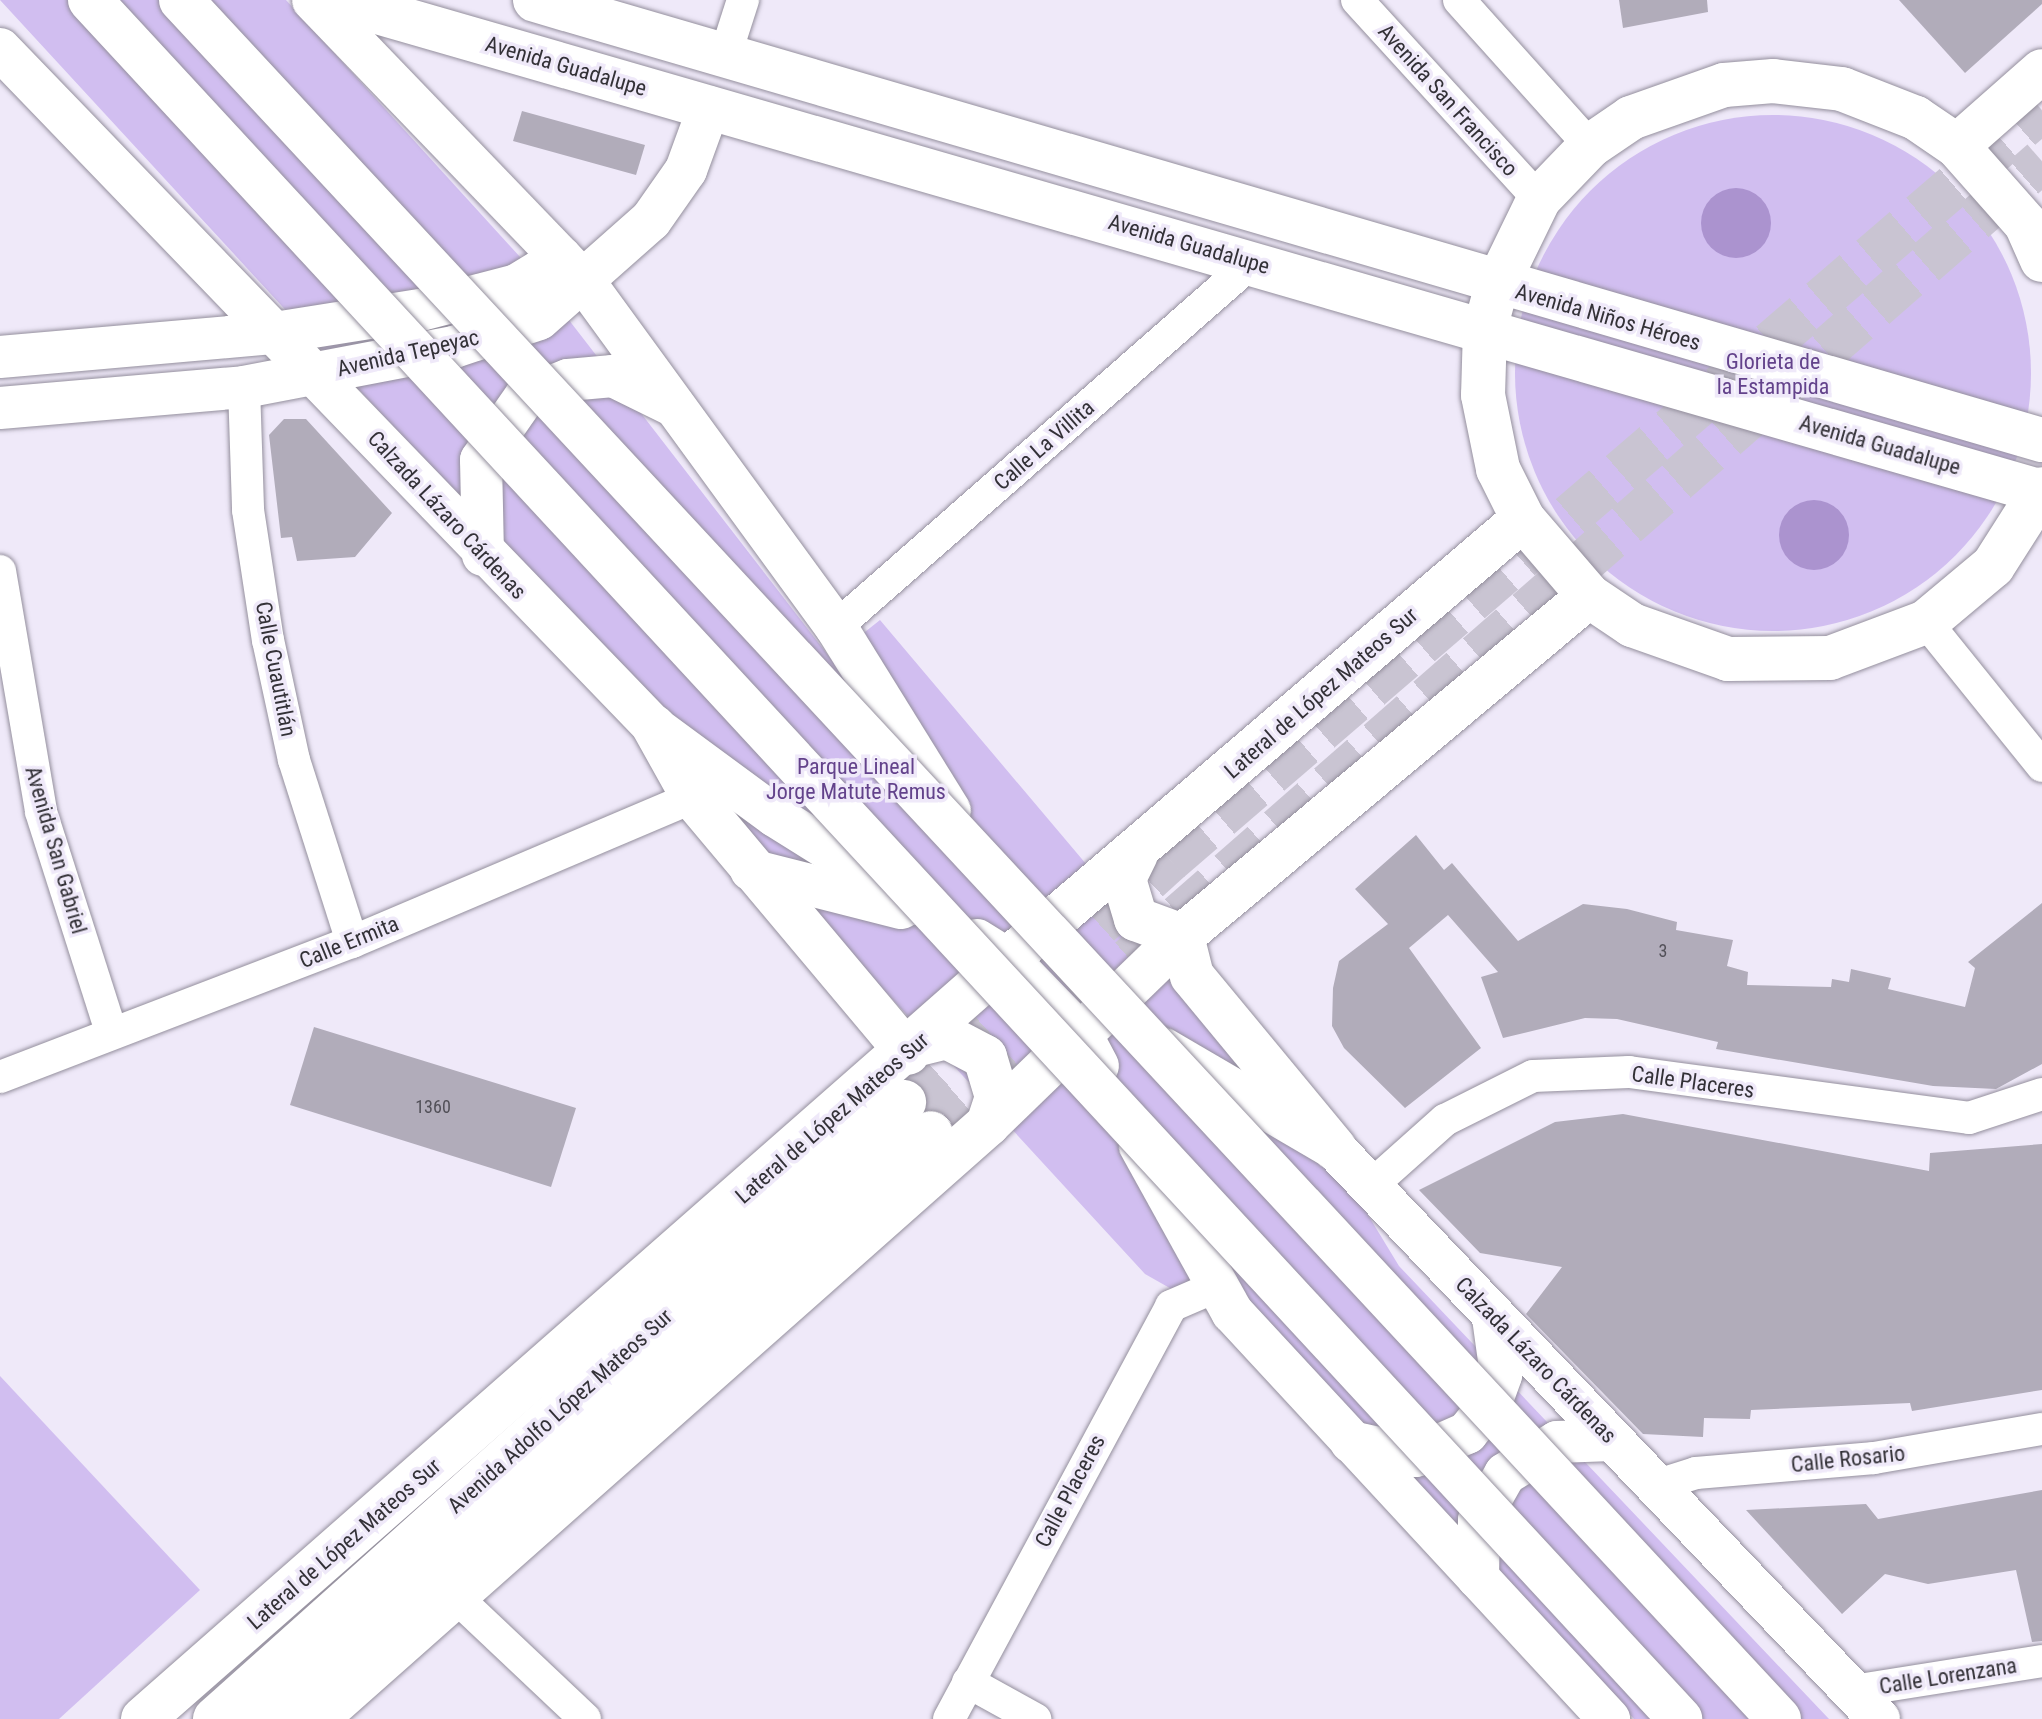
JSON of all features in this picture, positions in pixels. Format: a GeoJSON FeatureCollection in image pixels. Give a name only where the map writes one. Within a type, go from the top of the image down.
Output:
{"type":"FeatureCollection","features":[{"type":"Feature","properties":{"kind":"main road"},"geometry":{"type":"LineString","coordinates":[[90,0],[1680,1719]]}},
{"type":"Feature","properties":{"kind":"main road"},"geometry":{"type":"LineString","coordinates":[[181,0],[1779,1719]]}},
{"type":"Feature","properties":{"kind":"main road","name":"Avenida Guadalupe"},"geometry":{"type":"LineString","coordinates":[[336,0],[2042,491]]}},
{"type":"Feature","properties":{"kind":"main road"},"geometry":{"type":"LineString","coordinates":[[535,0],[1497,285]]}},
{"type":"Feature","properties":{"kind":"main road"},"geometry":{"type":"LineString","coordinates":[[1957,146],[2042,71]]}},
{"type":"Feature","properties":{"kind":"main road"},"geometry":{"type":"LineString","coordinates":[[2037,231],[1957,146],[1871,97],[1773,81],[1676,98],[1590,146],[1539,199],[1497,285],[1485,329],[1483,395],[1495,454],[1523,519],[1589,596],[1632,625],[1728,659],[1830,658],[1926,622],[1993,566],[2042,491]]}},
{"type":"Feature","properties":{"kind":"main road","name":"Avenida Niños Héroes"},"geometry":{"type":"LineString","coordinates":[[1497,285],[2042,440]]}},
{"type":"Feature","properties":{"kind":"main road","name":"Lateral de López Mateos Sur"},"geometry":{"type":"LineString","coordinates":[[143,1719],[914,1048],[1020,950],[1136,854],[1523,519]]}},
{"type":"Feature","properties":{"kind":"main road"},"geometry":{"type":"LineString","coordinates":[[316,1719],[988,1124],[1182,936],[1589,596]]}},
{"type":"Feature","properties":{"kind":"main road"},"geometry":{"type":"LineString","coordinates":[[654,727],[693,797],[751,870],[914,1048],[947,1037],[985,1057],[997,1097],[988,1124]]}},
{"type":"Feature","properties":{"kind":"main road"},"geometry":{"type":"LineString","coordinates":[[1136,854],[1124,879],[1129,907],[1147,926],[1182,936]]}},
{"type":"Feature","properties":{"kind":"main road"},"geometry":{"type":"LineString","coordinates":[[1182,936],[1192,976],[1335,1149]]}},
{"type":"Feature","properties":{"kind":"main road","name":"Avenida Adolfo López Mateos Sur"},"geometry":{"type":"LineString","coordinates":[[215,1719],[918,1118],[262,1719]]}},
{"type":"Feature","properties":{"kind":"street","name":"Calzada Lázaro Cárdenas"},"geometry":{"type":"LineString","coordinates":[[313,0],[573,271],[683,410],[836,627],[1020,950],[1092,1024],[1335,1149],[1866,1705]]}},
{"type":"Feature","properties":{"kind":"street"},"geometry":{"type":"LineString","coordinates":[[725,56],[743,0]]}},
{"type":"Feature","properties":{"kind":"street","name":"Avenida San Francisco"},"geometry":{"type":"LineString","coordinates":[[1357,0],[1539,199]]}},
{"type":"Feature","properties":{"kind":"street"},"geometry":{"type":"LineString","coordinates":[[1459,0],[1590,146]]}},
{"type":"Feature","properties":{"kind":"street","name":"Calzada Lázaro Cárdenas"},"geometry":{"type":"LineString","coordinates":[[2,63],[316,374],[483,555],[654,727],[775,816],[940,918],[1020,950]]}},
{"type":"Feature","properties":{"kind":"street","name":"Avenida Tepeyac"},"geometry":{"type":"LineString","coordinates":[[0,408],[244,387],[454,347],[539,319],[573,271],[674,190],[709,107]]}},
{"type":"Feature","properties":{"kind":"street","name":"Calle La Villita"},"geometry":{"type":"LineString","coordinates":[[836,627],[1252,262]]}},
{"type":"Feature","properties":{"kind":"street","name":"Avenida Tepeyac"},"geometry":{"type":"LineString","coordinates":[[0,357],[275,333],[573,271]]}},
{"type":"Feature","properties":{"kind":"street"},"geometry":{"type":"LineString","coordinates":[[483,555],[481,460],[525,397],[568,380],[613,376],[683,410]]}},
{"type":"Feature","properties":{"kind":"street","name":"Calle Cuautitlán"},"geometry":{"type":"LineString","coordinates":[[244,387],[248,510],[268,640],[294,760],[352,942]]}},
{"type":"Feature","properties":{"kind":"street","name":"Avenida San Gabriel"},"geometry":{"type":"LineString","coordinates":[[0,571],[41,812],[111,1031]]}},
{"type":"Feature","properties":{"kind":"street"},"geometry":{"type":"LineString","coordinates":[[1926,622],[2042,766]]}},
{"type":"Feature","properties":{"kind":"street","name":"Calle Ermita"},"geometry":{"type":"LineString","coordinates":[[0,1077],[111,1031],[352,942],[693,797]]}},
{"type":"Feature","properties":{"kind":"street"},"geometry":{"type":"LineString","coordinates":[[751,870],[940,918]]}},
{"type":"Feature","properties":{"kind":"street","name":"Calzada Lázaro Cárdenas"},"geometry":{"type":"LineString","coordinates":[[1092,1024],[1215,1287],[1351,1442],[1609,1719]]}},
{"type":"Feature","properties":{"kind":"street","name":"Calle Placeres"},"geometry":{"type":"LineString","coordinates":[[1372,1185],[1445,1120],[1533,1076],[1629,1072],[1969,1118],[2042,1094]]}},
{"type":"Feature","properties":{"kind":"street","name":"Calle Placeres"},"geometry":{"type":"LineString","coordinates":[[949,1719],[1171,1306],[1215,1287]]}},
{"type":"Feature","properties":{"kind":"street"},"geometry":{"type":"LineString","coordinates":[[1351,1442],[1415,1456],[1467,1433],[1491,1403],[1501,1375],[1493,1317]]}},
{"type":"Feature","properties":{"kind":"street","name":"Calle Rosario"},"geometry":{"type":"LineString","coordinates":[[1655,1486],[1696,1473],[1874,1458],[2042,1429]]}},
{"type":"Feature","properties":{"kind":"street"},"geometry":{"type":"LineString","coordinates":[[1478,1578],[1479,1520],[1505,1474],[1557,1442],[1612,1440]]}},
{"type":"Feature","properties":{"kind":"street"},"geometry":{"type":"LineString","coordinates":[[455,1596],[585,1719]]}},
{"type":"Feature","properties":{"kind":"street","name":"Calle Lorenzana"},"geometry":{"type":"LineString","coordinates":[[1866,1705],[2042,1661]]}},
{"type":"Feature","properties":{"kind":"street"},"geometry":{"type":"LineString","coordinates":[[968,1682],[1035,1719]]}},
{"type":"Feature","properties":{"kind":"green space","name":"Parque Lineal Jorge Matute Remus"},"geometry":{"type":"Polygon","coordinates":[[[0,0],[286,0],[521,258],[831,659],[880,620],[1331,1154],[1399,1266],[1829,1719],[1634,1719],[1311,1368],[1145,1274],[723,815],[550,597],[0,0]]]}},
{"type":"Feature","properties":{"kind":"green space","name":"Glorieta de la Estampida"},"geometry":{"type":"Polygon","coordinates":[[[1773,115],[1823,120],[1872,134],[1917,158],[1956,190],[1988,229],[2012,274],[2026,323],[2031,373],[2026,423],[2012,472],[1988,517],[1956,556],[1917,588],[1872,612],[1823,626],[1773,631],[1723,626],[1674,612],[1629,588],[1590,556],[1558,517],[1534,472],[1520,423],[1515,373],[1520,323],[1534,274],[1558,229],[1590,190],[1629,158],[1674,134],[1723,120],[1773,115]]]}},
{"type":"Feature","properties":{"kind":"green space"},"geometry":{"type":"Polygon","coordinates":[[[0,1376],[200,1590],[59,1719],[0,1719],[0,1376]]]}},
{"type":"Feature","properties":{"kind":"shaded area"},"geometry":{"type":"Polygon","coordinates":[[[1736,188],[1761,198],[1771,223],[1761,248],[1736,258],[1711,248],[1701,223],[1711,198],[1736,188]]]}},
{"type":"Feature","properties":{"kind":"shaded area"},"geometry":{"type":"Polygon","coordinates":[[[1814,500],[1839,510],[1849,535],[1839,560],[1814,570],[1789,560],[1779,535],[1789,510],[1814,500]]]}},
{"type":"Feature","properties":{"kind":"building"},"geometry":{"type":"Polygon","coordinates":[[[1619,0],[1707,0],[1708,12],[1623,28],[1619,0]]]}},
{"type":"Feature","properties":{"kind":"building"},"geometry":{"type":"Polygon","coordinates":[[[1899,0],[2042,0],[2042,4],[1965,73],[1899,0]]]}},
{"type":"Feature","properties":{"kind":"building"},"geometry":{"type":"Polygon","coordinates":[[[522,111],[645,145],[636,175],[513,141],[522,111]]]}},
{"type":"Feature","properties":{"kind":"building"},"geometry":{"type":"Polygon","coordinates":[[[284,419],[306,419],[392,513],[355,557],[297,561],[292,537],[281,538],[269,435],[284,419]]]}},
{"type":"Feature","properties":{"kind":"building"},"geometry":{"type":"Polygon","coordinates":[[[1416,835],[1444,870],[1452,863],[1518,941],[1583,904],[1627,909],[1677,922],[1676,930],[1733,940],[1727,966],[1748,972],[1747,985],[1831,987],[1832,979],[1849,982],[1851,969],[1891,978],[1888,989],[1965,1007],[1975,968],[1968,962],[2042,903],[2042,1064],[1996,1089],[1933,1086],[1716,1049],[1718,1042],[1617,1019],[1585,1018],[1503,1038],[1481,977],[1498,972],[1448,915],[1409,948],[1481,1048],[1405,1108],[1344,1048],[1332,1026],[1333,988],[1339,961],[1388,924],[1355,889],[1416,835]]]}},
{"type":"Feature","properties":{"kind":"building"},"geometry":{"type":"Polygon","coordinates":[[[314,1027],[576,1108],[551,1187],[290,1105],[314,1027]]]}},
{"type":"Feature","properties":{"kind":"building"},"geometry":{"type":"Polygon","coordinates":[[[1623,1114],[1929,1171],[1930,1153],[2042,1144],[2042,1390],[1912,1411],[1910,1403],[1751,1410],[1750,1419],[1704,1418],[1703,1437],[1643,1434],[1526,1314],[1562,1267],[1480,1253],[1419,1190],[1555,1122],[1623,1114]]]}},
{"type":"Feature","properties":{"kind":"building"},"geometry":{"type":"Polygon","coordinates":[[[2042,1490],[2042,1641],[2032,1642],[2016,1570],[1928,1584],[1885,1574],[1842,1614],[1746,1510],[1866,1504],[1878,1519],[2042,1490]]]}},
{"type":"Feature","properties":{"kind":"tunnel"},"geometry":{"type":"LineString","coordinates":[[904,1102],[1170,860],[2042,110]]}},
{"type":"Feature","properties":{"kind":"tunnel"},"geometry":{"type":"LineString","coordinates":[[931,1133],[2042,161]]}}]}
